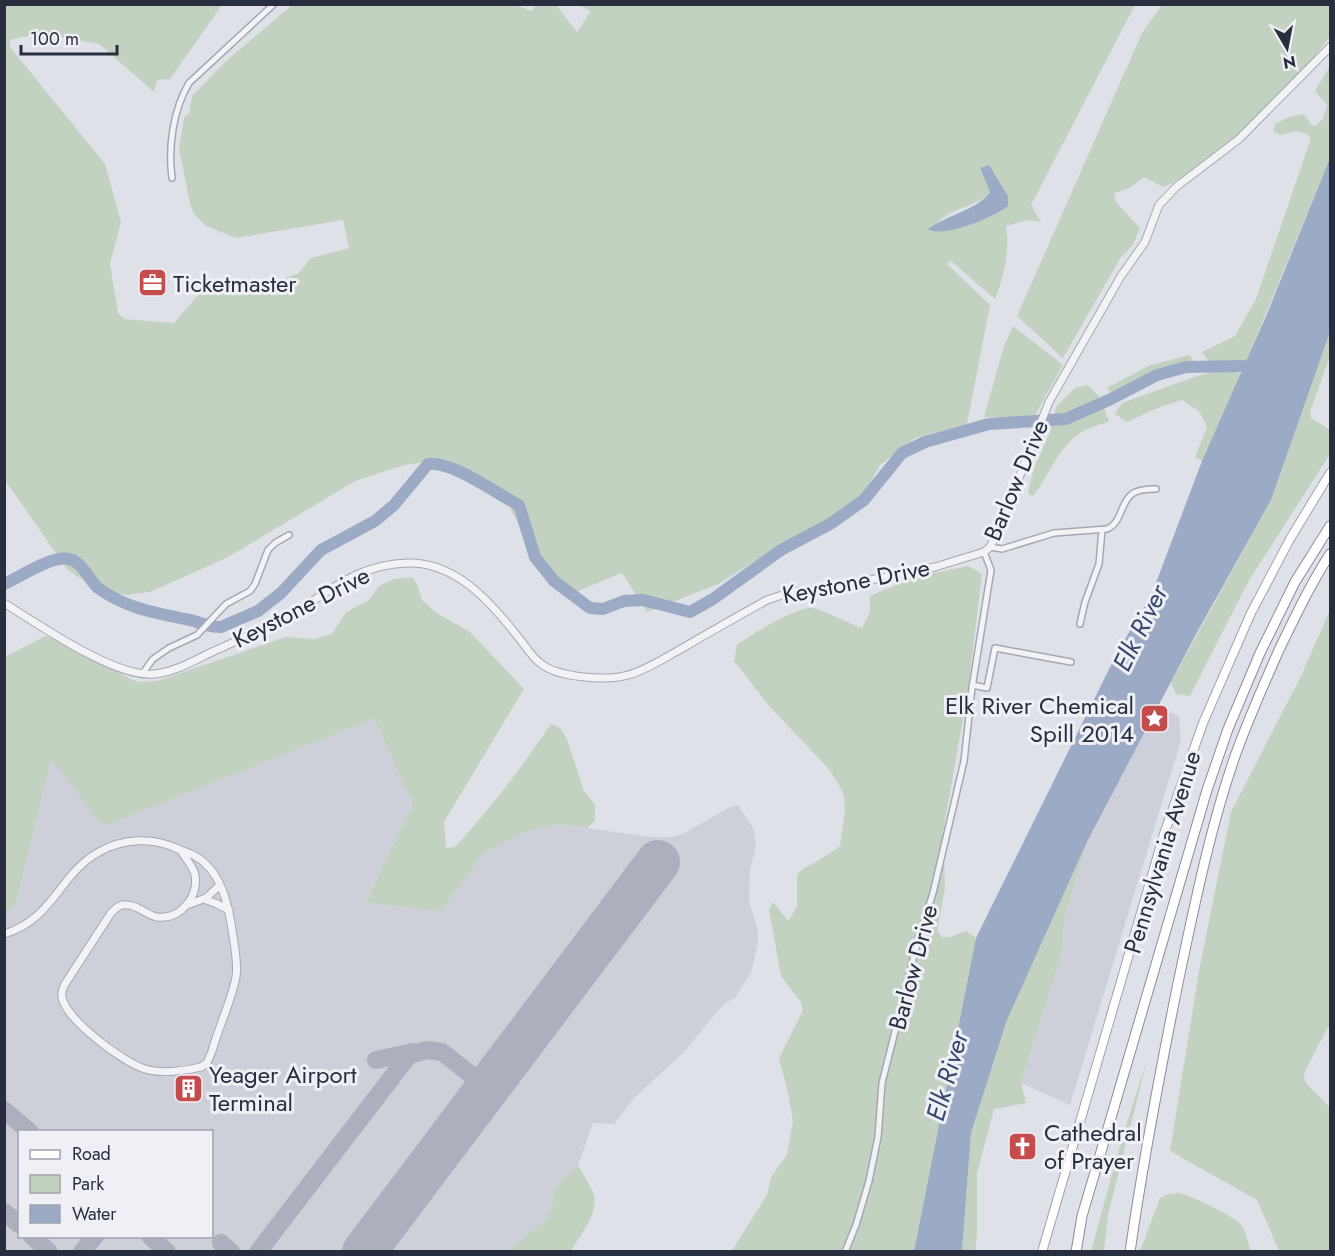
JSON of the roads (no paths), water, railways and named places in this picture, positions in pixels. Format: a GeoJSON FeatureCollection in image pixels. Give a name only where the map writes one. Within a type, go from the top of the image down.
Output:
{"type":"FeatureCollection","features":[{"type":"Feature","properties":{"kind":"highway"},"geometry":{"type":"LineString","coordinates":[[1068,1251],[1082,1216],[1204,801],[1228,729],[1256,662],[1295,582],[1330,526]]}},
{"type":"Feature","properties":{"kind":"highway"},"geometry":{"type":"LineString","coordinates":[[1126,1251],[1198,884],[1234,759],[1293,621],[1330,554]]}},
{"type":"Feature","properties":{"kind":"highway"},"geometry":{"type":"LineString","coordinates":[[1130,1251],[1140,1179]]}},
{"type":"Feature","properties":{"kind":"highway"},"geometry":{"type":"LineString","coordinates":[[1076,1251],[1082,1216]]}},
{"type":"Feature","properties":{"kind":"main road","name":"Pennsylvania Avenue"},"geometry":{"type":"LineString","coordinates":[[1042,1251],[1164,834],[1203,723],[1251,613],[1290,539],[1330,473]]}},
{"type":"Feature","properties":{"kind":"street"},"geometry":{"type":"LineString","coordinates":[[172,178],[174,130],[180,99],[189,84],[274,4]]}},
{"type":"Feature","properties":{"kind":"street","name":"Barlow Drive"},"geometry":{"type":"LineString","coordinates":[[845,1251],[856,1225],[868,1181],[878,1137],[882,1083],[919,936],[933,893],[964,761],[972,685],[991,570],[987,550],[1046,408],[1115,285],[1145,242],[1163,200],[1176,187],[1239,139],[1330,47]]}},
{"type":"Feature","properties":{"kind":"street"},"geometry":{"type":"LineString","coordinates":[[1080,624],[1085,602],[1099,564],[1102,530],[1115,525],[1130,495],[1139,491],[1156,489]]}},
{"type":"Feature","properties":{"kind":"street","name":"Keystone Drive"},"geometry":{"type":"LineString","coordinates":[[4,603],[106,662],[142,674],[161,673],[176,669],[281,621],[354,575],[366,570],[402,563],[419,564],[436,567],[470,585],[494,607],[546,667],[572,674],[611,678],[627,675],[650,666],[783,593],[836,586],[922,569],[1054,533],[1102,530]]}},
{"type":"Feature","properties":{"kind":"street"},"geometry":{"type":"LineString","coordinates":[[142,674],[158,655],[193,638],[226,604],[253,588],[268,550],[289,535]]}},
{"type":"Feature","properties":{"kind":"street"},"geometry":{"type":"LineString","coordinates":[[972,685],[987,688],[994,648],[1071,662]]}},
{"type":"Feature","properties":{"kind":"street"},"geometry":{"type":"LineString","coordinates":[[4,934],[25,926],[41,914],[78,868],[104,849],[121,843],[149,841],[167,844],[198,858],[211,871],[220,885],[229,910],[236,958],[236,977],[208,1060],[205,1065],[194,1068],[148,1070],[115,1054],[102,1044],[66,1006],[62,998],[62,991],[111,913],[118,907],[129,905],[148,914],[162,917],[203,899],[220,885]]}},
{"type":"Feature","properties":{"kind":"street"},"geometry":{"type":"LineString","coordinates":[[182,851],[195,877],[193,894],[187,906]]}},
{"type":"Feature","properties":{"kind":"street"},"geometry":{"type":"LineString","coordinates":[[203,899],[229,910]]}},
{"type":"Feature","properties":{"kind":"water","name":"Elk River"},"geometry":{"type":"Polygon","coordinates":[[[1330,158],[1330,332],[1271,500],[1195,636],[1087,842],[1007,1020],[971,1133],[962,1251],[914,1251],[976,938],[1119,649],[1151,596],[1202,461],[1267,314],[1330,158]]]}},
{"type":"Feature","properties":{"kind":"water"},"geometry":{"type":"Polygon","coordinates":[[[989,165],[1008,196],[1008,206],[992,216],[956,229],[935,231],[928,229],[985,198],[990,192],[980,168],[989,165]]]}},
{"type":"Feature","properties":{"kind":"waterway"},"geometry":{"type":"LineString","coordinates":[[4,584],[45,563],[69,559],[82,567],[98,588],[131,606],[213,627],[221,627],[258,611],[281,593],[321,550],[375,521],[394,505],[428,464],[438,464],[461,472],[519,505],[535,557],[554,581],[590,608],[603,609],[624,601],[643,600],[690,612],[713,599],[781,550],[830,524],[864,500],[902,453],[925,442],[989,424],[1066,419],[1157,375],[1186,367],[1245,366]]}},
{"type":"Feature","properties":{"kind":"place","name":"Ticketmaster"},"geometry":{"type":"Point","coordinates":[152,283]}},
{"type":"Feature","properties":{"kind":"place","name":"Elk River Chemical Spill 2014"},"geometry":{"type":"Point","coordinates":[1155,719]}},
{"type":"Feature","properties":{"kind":"place","name":"Yeager Airport Terminal"},"geometry":{"type":"Point","coordinates":[188,1088]}},
{"type":"Feature","properties":{"kind":"place","name":"Cathedral of Prayer"},"geometry":{"type":"Point","coordinates":[1023,1146]}}]}
